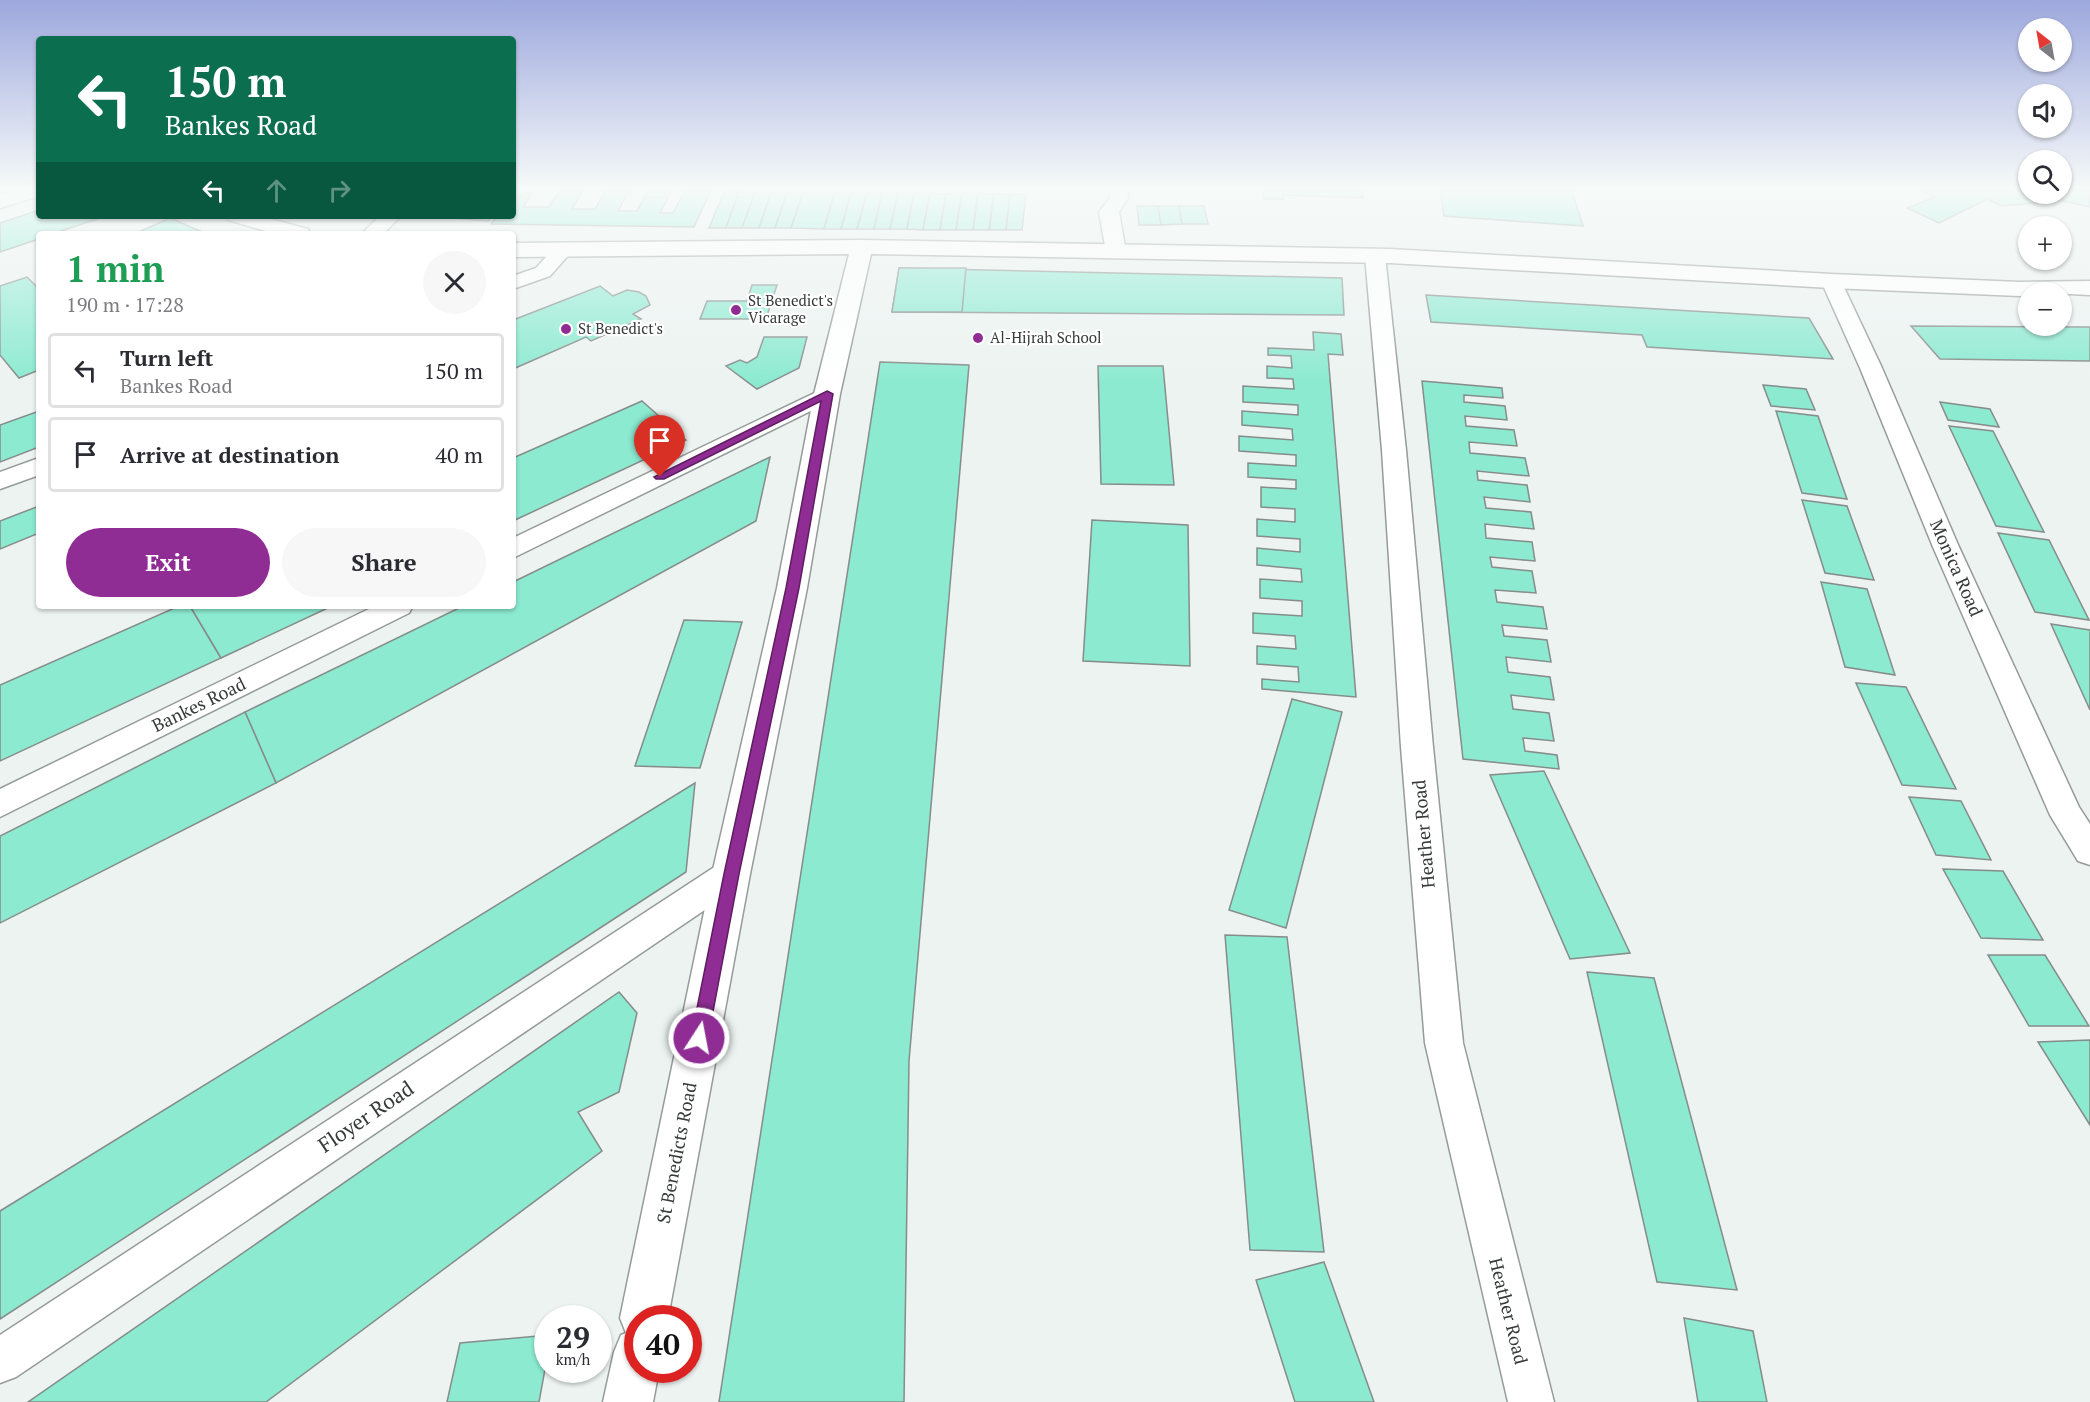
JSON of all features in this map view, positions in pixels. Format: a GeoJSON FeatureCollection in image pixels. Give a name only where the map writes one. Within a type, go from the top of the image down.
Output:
{"type":"FeatureCollection","features":[{"type":"Feature","properties":{"kind":"street"},"geometry":{"type":"LineString","coordinates":[[516,282],[543,272],[560,253]]}},
{"type":"Feature","properties":{"kind":"street","name":"St Benedicts Road"},"geometry":{"type":"LineString","coordinates":[[647,1305],[731,874],[792,588],[827,394],[860,253]]}},
{"type":"Feature","properties":{"kind":"street"},"geometry":{"type":"LineString","coordinates":[[1208,253],[1375,256],[1830,281],[2020,289],[2090,288]]}},
{"type":"Feature","properties":{"kind":"street","name":"Heather Road"},"geometry":{"type":"LineString","coordinates":[[1375,256],[1394,450],[1417,747],[1444,1043],[1494,1256],[1532,1402]]}},
{"type":"Feature","properties":{"kind":"street","name":"Monica Road"},"geometry":{"type":"LineString","coordinates":[[1830,281],[1871,368],[1946,547],[2066,815],[2090,851]]}},
{"type":"Feature","properties":{"kind":"street"},"geometry":{"type":"LineString","coordinates":[[516,548],[827,394]]}},
{"type":"Feature","properties":{"kind":"street"},"geometry":{"type":"LineString","coordinates":[[0,481],[36,467]]}},
{"type":"Feature","properties":{"kind":"street","name":"Bankes Road"},"geometry":{"type":"LineString","coordinates":[[0,804],[393,609]]}},
{"type":"Feature","properties":{"kind":"street","name":"Floyer Road"},"geometry":{"type":"LineString","coordinates":[[0,1360],[731,874]]}},
{"type":"Feature","properties":{"kind":"street"},"geometry":{"type":"LineString","coordinates":[[628,1402],[632,1383]]}},
{"type":"Feature","properties":{"kind":"building"},"geometry":{"type":"Polygon","coordinates":[[[899,268],[1342,278],[1344,315],[892,312],[899,268]]]}},
{"type":"Feature","properties":{"kind":"building"},"geometry":{"type":"Polygon","coordinates":[[[899,268],[966,268],[962,312],[892,312],[899,268]]]}},
{"type":"Feature","properties":{"kind":"building"},"geometry":{"type":"Polygon","coordinates":[[[27,277],[36,286],[36,371],[19,378],[0,355],[0,286],[27,277]]]}},
{"type":"Feature","properties":{"kind":"building","name":"St Benedict's Vicarage"},"geometry":{"type":"Polygon","coordinates":[[[752,285],[777,285],[766,319],[700,319],[707,301],[747,301],[752,285]]]}},
{"type":"Feature","properties":{"kind":"building","name":"St Benedict's"},"geometry":{"type":"Polygon","coordinates":[[[600,286],[613,296],[627,290],[639,292],[646,296],[650,305],[633,314],[641,319],[591,341],[586,337],[516,368],[516,319],[600,286]]]}},
{"type":"Feature","properties":{"kind":"building"},"geometry":{"type":"Polygon","coordinates":[[[1426,295],[1809,318],[1833,359],[1647,347],[1642,335],[1431,322],[1426,295]]]}},
{"type":"Feature","properties":{"kind":"building"},"geometry":{"type":"Polygon","coordinates":[[[1911,326],[2018,327],[2018,336],[2072,336],[2072,327],[2090,327],[2090,361],[1940,359],[1911,326]]]}},
{"type":"Feature","properties":{"kind":"building"},"geometry":{"type":"Polygon","coordinates":[[[1313,332],[1341,334],[1343,355],[1328,354],[1356,697],[1262,689],[1262,679],[1299,682],[1298,667],[1257,664],[1257,646],[1296,649],[1295,636],[1253,633],[1253,613],[1302,616],[1302,601],[1260,598],[1260,579],[1302,582],[1301,569],[1257,565],[1257,548],[1300,552],[1300,539],[1257,536],[1257,519],[1295,522],[1295,509],[1261,507],[1261,487],[1296,489],[1296,480],[1248,477],[1248,463],[1296,466],[1296,455],[1239,451],[1239,436],[1293,440],[1292,429],[1242,425],[1242,411],[1298,415],[1298,405],[1243,402],[1243,386],[1294,389],[1293,379],[1267,378],[1267,366],[1292,368],[1291,356],[1268,355],[1268,348],[1314,350],[1313,332]]]}},
{"type":"Feature","properties":{"kind":"building"},"geometry":{"type":"Polygon","coordinates":[[[764,337],[807,337],[799,368],[757,389],[726,366],[740,360],[747,363],[757,357],[764,337]]]}},
{"type":"Feature","properties":{"kind":"building"},"geometry":{"type":"Polygon","coordinates":[[[880,362],[969,365],[909,1061],[904,1402],[719,1402],[880,362]]]}},
{"type":"Feature","properties":{"kind":"building"},"geometry":{"type":"Polygon","coordinates":[[[1098,366],[1163,366],[1174,485],[1101,484],[1098,366]]]}},
{"type":"Feature","properties":{"kind":"building"},"geometry":{"type":"Polygon","coordinates":[[[1422,381],[1502,388],[1503,398],[1464,395],[1464,402],[1505,406],[1507,420],[1465,416],[1466,426],[1514,430],[1517,446],[1469,442],[1470,453],[1525,458],[1529,476],[1477,471],[1478,480],[1527,485],[1530,502],[1484,497],[1486,508],[1531,512],[1534,529],[1485,524],[1486,538],[1532,542],[1535,561],[1490,557],[1492,567],[1532,571],[1536,593],[1495,590],[1497,602],[1543,607],[1547,629],[1502,625],[1504,636],[1547,640],[1551,662],[1506,657],[1508,672],[1550,677],[1554,700],[1511,695],[1513,709],[1549,713],[1554,741],[1523,738],[1525,751],[1557,755],[1559,769],[1463,759],[1422,381]]]}},
{"type":"Feature","properties":{"kind":"building"},"geometry":{"type":"Polygon","coordinates":[[[1763,385],[1806,389],[1815,410],[1771,406],[1763,385]]]}},
{"type":"Feature","properties":{"kind":"building"},"geometry":{"type":"Polygon","coordinates":[[[642,401],[686,440],[516,520],[516,457],[642,401]]]}},
{"type":"Feature","properties":{"kind":"building"},"geometry":{"type":"Polygon","coordinates":[[[1940,402],[1990,409],[1999,427],[1948,420],[1940,402]]]}},
{"type":"Feature","properties":{"kind":"building"},"geometry":{"type":"Polygon","coordinates":[[[1776,411],[1818,416],[1847,499],[1802,493],[1776,411]]]}},
{"type":"Feature","properties":{"kind":"building"},"geometry":{"type":"Polygon","coordinates":[[[36,412],[36,448],[0,462],[0,425],[36,412]]]}},
{"type":"Feature","properties":{"kind":"building"},"geometry":{"type":"Polygon","coordinates":[[[1949,426],[1993,431],[2044,532],[1996,526],[1949,426]]]}},
{"type":"Feature","properties":{"kind":"building"},"geometry":{"type":"Polygon","coordinates":[[[770,457],[756,521],[276,783],[245,712],[457,609],[516,609],[516,581],[770,457]]]}},
{"type":"Feature","properties":{"kind":"building"},"geometry":{"type":"Polygon","coordinates":[[[1802,500],[1847,506],[1874,580],[1825,573],[1802,500]]]}},
{"type":"Feature","properties":{"kind":"building"},"geometry":{"type":"Polygon","coordinates":[[[36,507],[36,534],[0,549],[0,521],[36,507]]]}},
{"type":"Feature","properties":{"kind":"building"},"geometry":{"type":"Polygon","coordinates":[[[1092,520],[1188,525],[1190,666],[1083,661],[1092,520]]]}},
{"type":"Feature","properties":{"kind":"building"},"geometry":{"type":"Polygon","coordinates":[[[1998,533],[2049,540],[2089,620],[2035,612],[1998,533]]]}},
{"type":"Feature","properties":{"kind":"building"},"geometry":{"type":"Polygon","coordinates":[[[1821,582],[1867,589],[1895,675],[1845,667],[1821,582]]]}},
{"type":"Feature","properties":{"kind":"building"},"geometry":{"type":"Polygon","coordinates":[[[172,609],[192,609],[221,658],[0,761],[0,685],[172,609]]]}},
{"type":"Feature","properties":{"kind":"building"},"geometry":{"type":"Polygon","coordinates":[[[192,609],[326,609],[221,658],[192,609]]]}},
{"type":"Feature","properties":{"kind":"building"},"geometry":{"type":"Polygon","coordinates":[[[684,620],[742,622],[700,768],[635,766],[684,620]]]}},
{"type":"Feature","properties":{"kind":"building"},"geometry":{"type":"Polygon","coordinates":[[[2051,624],[2090,630],[2090,710],[2051,624]]]}},
{"type":"Feature","properties":{"kind":"building"},"geometry":{"type":"Polygon","coordinates":[[[1856,683],[1906,687],[1956,789],[1902,785],[1856,683]]]}},
{"type":"Feature","properties":{"kind":"building"},"geometry":{"type":"Polygon","coordinates":[[[1292,699],[1342,712],[1286,928],[1229,910],[1292,699]]]}},
{"type":"Feature","properties":{"kind":"building"},"geometry":{"type":"Polygon","coordinates":[[[245,712],[276,783],[0,923],[0,836],[245,712]]]}},
{"type":"Feature","properties":{"kind":"building"},"geometry":{"type":"Polygon","coordinates":[[[1544,771],[1630,953],[1570,959],[1490,775],[1544,771]]]}},
{"type":"Feature","properties":{"kind":"building"},"geometry":{"type":"Polygon","coordinates":[[[695,783],[686,872],[0,1319],[0,1211],[695,783]]]}},
{"type":"Feature","properties":{"kind":"building"},"geometry":{"type":"Polygon","coordinates":[[[1909,797],[1961,801],[1991,860],[1936,855],[1909,797]]]}},
{"type":"Feature","properties":{"kind":"building"},"geometry":{"type":"Polygon","coordinates":[[[1943,869],[2003,871],[2043,940],[1981,938],[1943,869]]]}},
{"type":"Feature","properties":{"kind":"building"},"geometry":{"type":"Polygon","coordinates":[[[1225,935],[1287,937],[1324,1252],[1250,1250],[1225,935]]]}},
{"type":"Feature","properties":{"kind":"building"},"geometry":{"type":"Polygon","coordinates":[[[1988,955],[2045,955],[2089,1026],[2029,1026],[1988,955]]]}},
{"type":"Feature","properties":{"kind":"building"},"geometry":{"type":"Polygon","coordinates":[[[1587,972],[1654,978],[1737,1290],[1657,1282],[1587,972]]]}},
{"type":"Feature","properties":{"kind":"building"},"geometry":{"type":"Polygon","coordinates":[[[619,992],[637,1013],[619,1092],[578,1112],[602,1151],[266,1402],[28,1402],[619,992]]]}},
{"type":"Feature","properties":{"kind":"building"},"geometry":{"type":"Polygon","coordinates":[[[2090,1040],[2090,1125],[2038,1042],[2090,1040]]]}},
{"type":"Feature","properties":{"kind":"building"},"geometry":{"type":"Polygon","coordinates":[[[1324,1262],[1374,1402],[1295,1402],[1256,1280],[1324,1262]]]}},
{"type":"Feature","properties":{"kind":"building"},"geometry":{"type":"Polygon","coordinates":[[[1684,1318],[1753,1331],[1767,1402],[1698,1402],[1684,1318]]]}},
{"type":"Feature","properties":{"kind":"building"},"geometry":{"type":"Polygon","coordinates":[[[534,1336],[534,1383],[542,1383],[539,1402],[447,1402],[460,1343],[534,1336]]]}},
{"type":"Feature","properties":{"kind":"place","name":"St Benedict's Vicarage"},"geometry":{"type":"Point","coordinates":[736,310]}},
{"type":"Feature","properties":{"kind":"place","name":"St Benedict's"},"geometry":{"type":"Point","coordinates":[566,329]}},
{"type":"Feature","properties":{"kind":"place","name":"Al-Hijrah School"},"geometry":{"type":"Point","coordinates":[978,338]}},
{"type":"Feature","properties":{"kind":"route"},"geometry":{"type":"LineString","coordinates":[[660,477],[827,394],[792,588],[731,874],[699,1038]]}}]}
